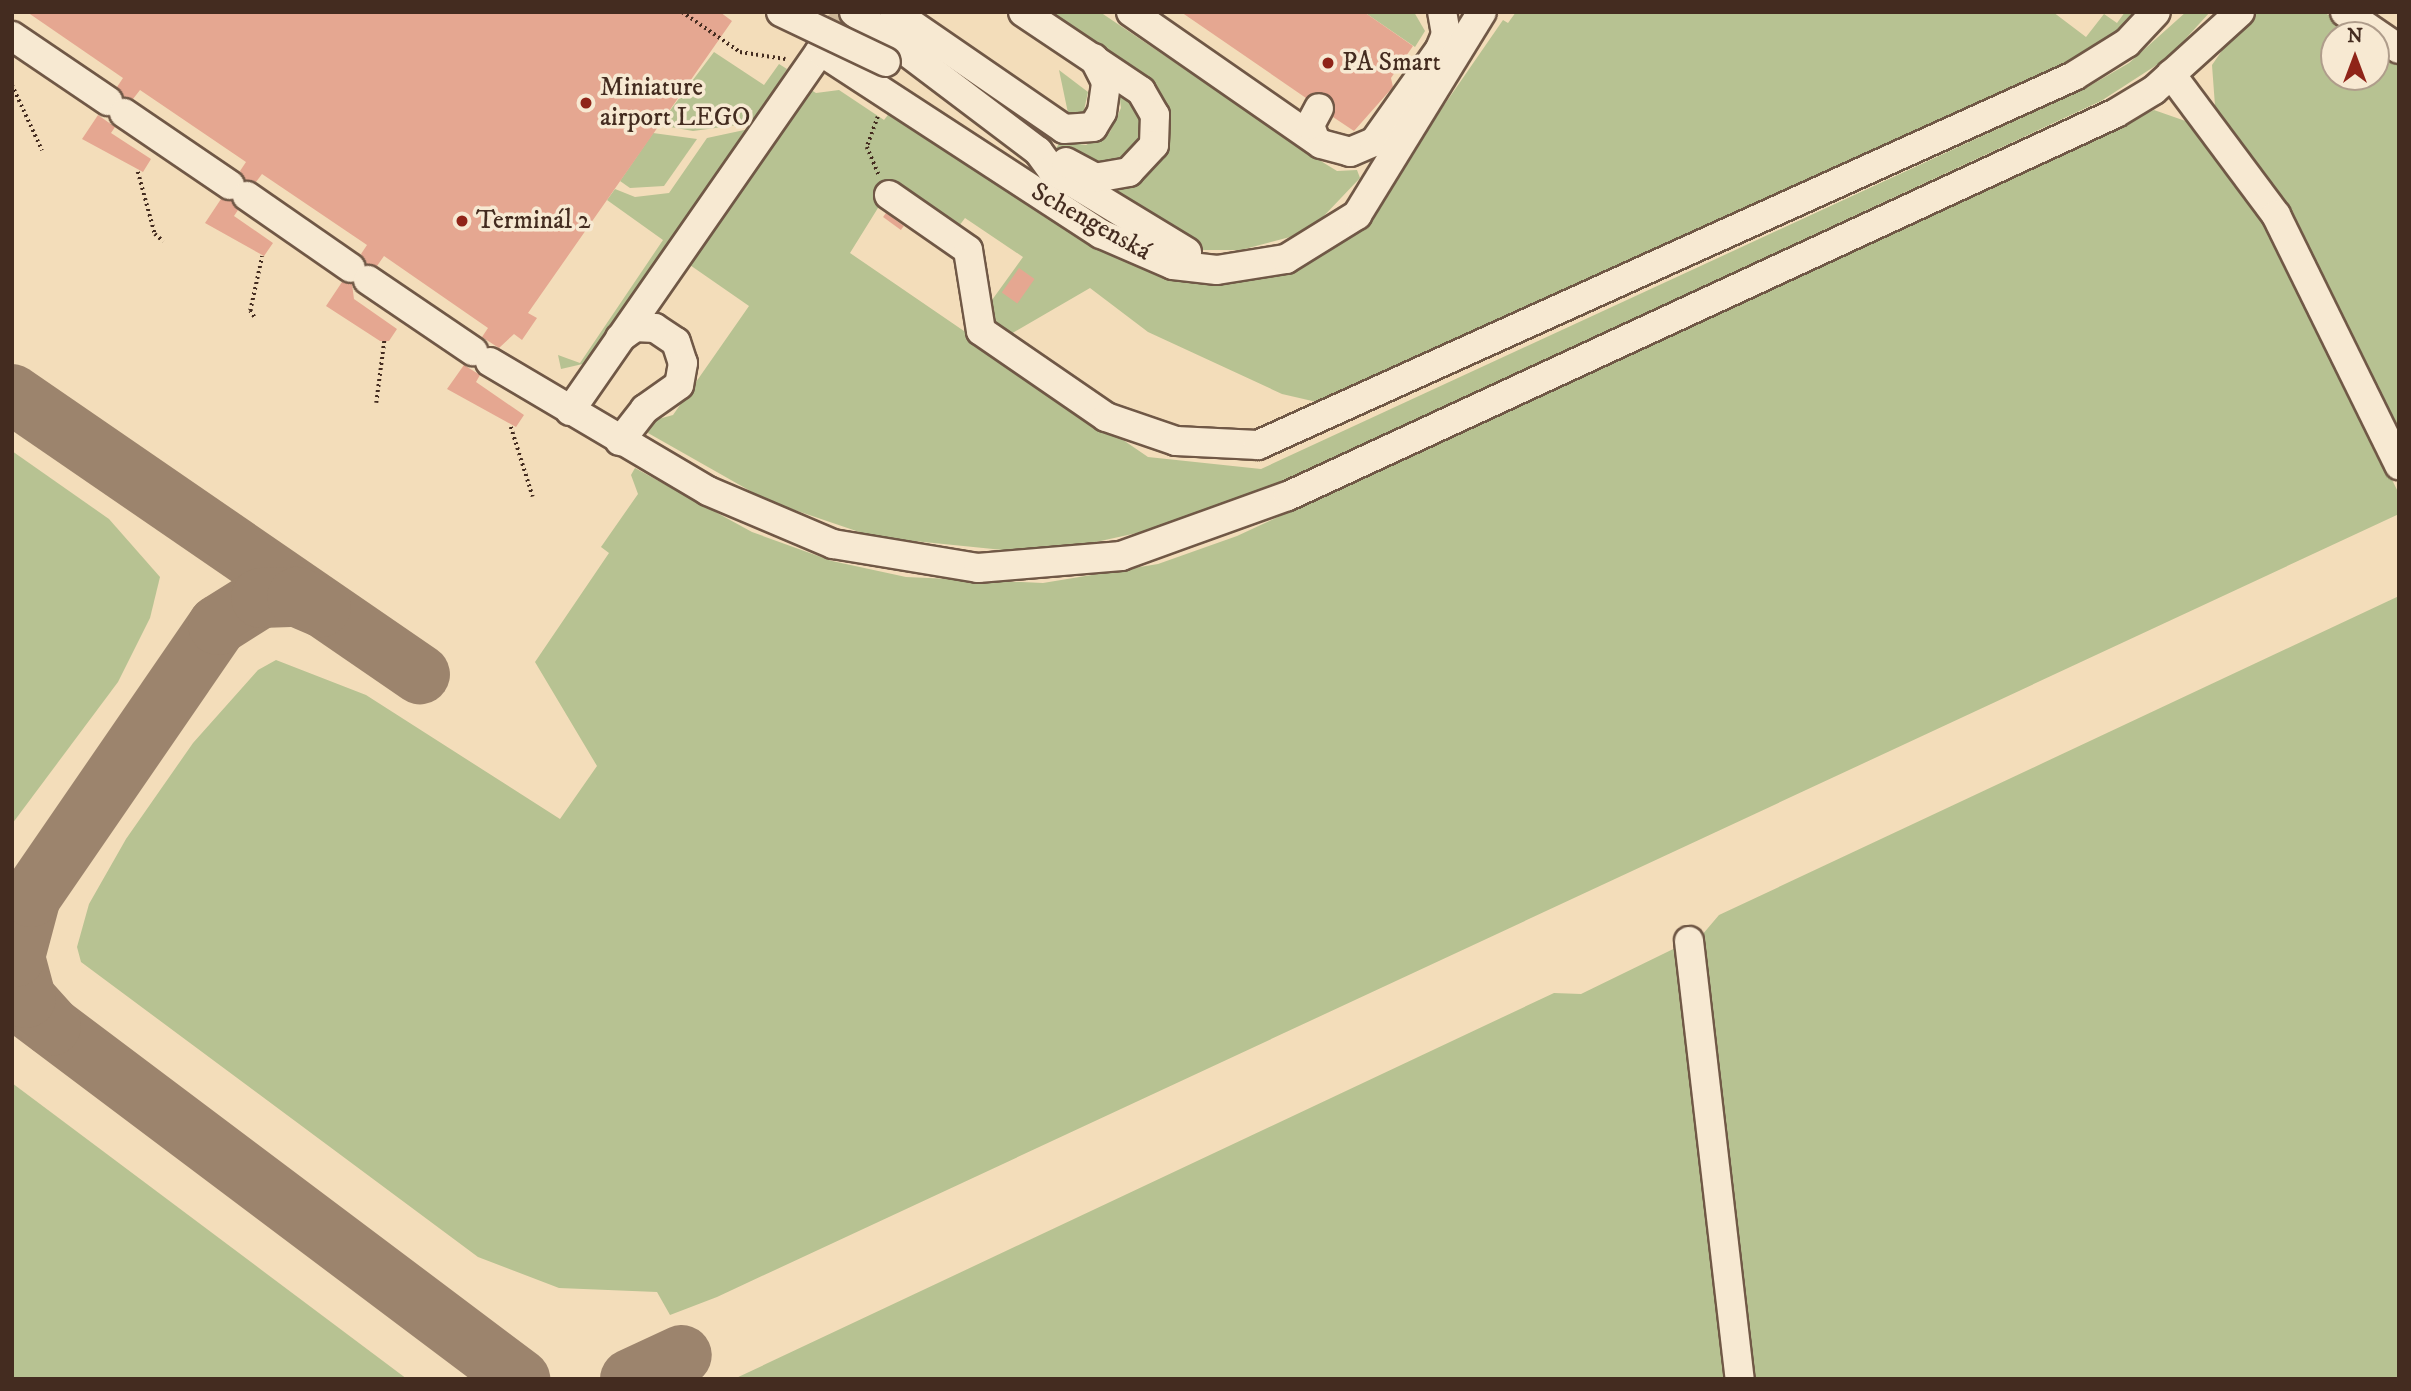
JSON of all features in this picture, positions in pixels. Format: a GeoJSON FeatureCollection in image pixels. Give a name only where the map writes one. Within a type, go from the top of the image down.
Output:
{"type":"FeatureCollection","features":[{"type":"Feature","properties":{"kind":"street"},"geometry":{"type":"LineString","coordinates":[[781,12],[973,108]]}},
{"type":"Feature","properties":{"kind":"street"},"geometry":{"type":"LineString","coordinates":[[854,12],[973,108],[1038,151],[1109,178],[1149,155],[1156,137],[1153,106],[1094,58],[1023,12]]}},
{"type":"Feature","properties":{"kind":"street"},"geometry":{"type":"LineString","coordinates":[[894,12],[1064,129],[1079,131],[1100,118],[1106,82],[1094,58]]}},
{"type":"Feature","properties":{"kind":"street"},"geometry":{"type":"LineString","coordinates":[[1131,12],[1315,139],[1349,152],[1374,142],[1446,39],[1442,12]]}},
{"type":"Feature","properties":{"kind":"street","name":"Schengenská"},"geometry":{"type":"LineString","coordinates":[[620,338],[820,51],[1101,234],[1196,269],[1267,264],[1323,242],[1363,208],[1482,12]]}},
{"type":"Feature","properties":{"kind":"street"},"geometry":{"type":"LineString","coordinates":[[1422,113],[1454,80],[1501,12]]}},
{"type":"Feature","properties":{"kind":"street"},"geometry":{"type":"LineString","coordinates":[[889,195],[968,250],[981,331],[1095,409],[1148,435],[1258,444],[2074,76],[2127,43],[2156,12]]}},
{"type":"Feature","properties":{"kind":"street"},"geometry":{"type":"LineString","coordinates":[[2194,55],[2219,12]]}},
{"type":"Feature","properties":{"kind":"street"},"geometry":{"type":"LineString","coordinates":[[12,36],[481,357],[620,440],[762,517],[879,556],[1005,568],[1133,553],[1288,496],[2087,127],[2171,74],[2240,12]]}},
{"type":"Feature","properties":{"kind":"street"},"geometry":{"type":"LineString","coordinates":[[2345,12],[2399,50]]}},
{"type":"Feature","properties":{"kind":"street"},"geometry":{"type":"LineString","coordinates":[[869,67],[921,118]]}},
{"type":"Feature","properties":{"kind":"street"},"geometry":{"type":"LineString","coordinates":[[2171,74],[2281,224],[2399,465]]}},
{"type":"Feature","properties":{"kind":"street"},"geometry":{"type":"LineString","coordinates":[[1315,139],[1310,125],[1319,108]]}},
{"type":"Feature","properties":{"kind":"street"},"geometry":{"type":"LineString","coordinates":[[1038,151],[1052,170],[1158,240],[1188,252],[1231,256],[1269,251],[1320,228],[1390,160]]}},
{"type":"Feature","properties":{"kind":"street"},"geometry":{"type":"LineString","coordinates":[[570,411],[620,338],[635,327],[654,328],[676,342],[682,370],[679,385],[645,409],[620,440]]}},
{"type":"Feature","properties":{"kind":"street"},"geometry":{"type":"LineString","coordinates":[[1689,941],[1741,1379]]}},
{"type":"Feature","properties":{"kind":"path"},"geometry":{"type":"LineString","coordinates":[[681,12],[740,52],[776,54],[789,62]]}},
{"type":"Feature","properties":{"kind":"path"},"geometry":{"type":"LineString","coordinates":[[12,85],[42,150]]}},
{"type":"Feature","properties":{"kind":"path"},"geometry":{"type":"LineString","coordinates":[[884,110],[867,147],[889,195]]}},
{"type":"Feature","properties":{"kind":"path"},"geometry":{"type":"LineString","coordinates":[[138,172],[155,234],[163,241]]}},
{"type":"Feature","properties":{"kind":"path"},"geometry":{"type":"LineString","coordinates":[[254,317],[250,310],[262,256]]}},
{"type":"Feature","properties":{"kind":"path"},"geometry":{"type":"LineString","coordinates":[[376,404],[384,341]]}},
{"type":"Feature","properties":{"kind":"path"},"geometry":{"type":"LineString","coordinates":[[511,427],[533,497]]}},
{"type":"Feature","properties":{"kind":"green space"},"geometry":{"type":"Polygon","coordinates":[[[1049,12],[1100,12],[1324,163],[1337,171],[1357,170],[1360,178],[1321,219],[1290,237],[1241,250],[1199,250],[1102,190],[1161,131],[1049,12]]]}},
{"type":"Feature","properties":{"kind":"green space"},"geometry":{"type":"Polygon","coordinates":[[[1364,12],[1414,12],[1425,31],[1415,47],[1364,12]]]}},
{"type":"Feature","properties":{"kind":"green space"},"geometry":{"type":"Polygon","coordinates":[[[1516,12],[2053,12],[2086,37],[2104,14],[2117,23],[2125,12],[2141,12],[2123,32],[2053,71],[1321,403],[1282,394],[1148,332],[1090,288],[1004,338],[979,318],[1023,257],[965,218],[956,230],[891,187],[850,253],[1148,457],[1261,469],[2086,88],[2129,63],[2186,12],[2210,12],[2169,57],[2101,101],[1295,476],[1169,526],[1073,547],[1013,551],[874,537],[768,501],[648,433],[651,421],[673,415],[749,306],[687,263],[808,88],[816,93],[839,90],[884,120],[891,111],[1043,216],[1115,250],[1246,275],[1384,192],[1503,20],[1508,23],[1516,12]]]}},
{"type":"Feature","properties":{"kind":"green space"},"geometry":{"type":"Polygon","coordinates":[[[2249,12],[2324,12],[2337,21],[2320,21],[2320,91],[2390,91],[2390,57],[2399,63],[2399,438],[2307,245],[2215,106],[2212,65],[2249,12]]]}},
{"type":"Feature","properties":{"kind":"green space"},"geometry":{"type":"Polygon","coordinates":[[[714,52],[764,85],[779,64],[787,69],[753,123],[693,131],[659,125],[714,52]]]}},
{"type":"Feature","properties":{"kind":"green space"},"geometry":{"type":"Polygon","coordinates":[[[1059,70],[1088,92],[1083,115],[1068,113],[1059,70]]]}},
{"type":"Feature","properties":{"kind":"green space"},"geometry":{"type":"Polygon","coordinates":[[[1119,91],[1135,102],[1145,126],[1137,157],[1084,168],[1054,151],[1061,141],[1086,145],[1110,132],[1121,108],[1119,91]]]}},
{"type":"Feature","properties":{"kind":"green space"},"geometry":{"type":"Polygon","coordinates":[[[2154,110],[2194,124],[2268,225],[2399,494],[2399,514],[717,1297],[670,1315],[657,1292],[559,1288],[478,1257],[81,962],[77,947],[89,904],[126,839],[193,743],[258,670],[276,660],[366,695],[560,819],[597,766],[535,662],[609,553],[601,547],[638,494],[631,475],[635,468],[752,532],[832,561],[906,577],[1043,583],[1158,564],[1237,536],[2154,110]]]}},
{"type":"Feature","properties":{"kind":"green space"},"geometry":{"type":"Polygon","coordinates":[[[749,129],[587,363],[561,369],[558,355],[580,363],[663,240],[607,200],[615,189],[635,197],[669,193],[707,138],[749,129]]]}},
{"type":"Feature","properties":{"kind":"green space"},"geometry":{"type":"Polygon","coordinates":[[[653,133],[697,139],[664,186],[630,188],[620,181],[653,133]]]}},
{"type":"Feature","properties":{"kind":"green space"},"geometry":{"type":"Polygon","coordinates":[[[12,451],[109,519],[160,577],[150,618],[118,682],[12,824],[12,451]]]}},
{"type":"Feature","properties":{"kind":"green space"},"geometry":{"type":"Polygon","coordinates":[[[2399,596],[2399,1379],[734,1379],[1554,993],[1581,994],[1702,935],[1719,915],[2399,596]]]}},
{"type":"Feature","properties":{"kind":"green space"},"geometry":{"type":"Polygon","coordinates":[[[12,1083],[407,1379],[12,1379],[12,1083]]]}},
{"type":"Feature","properties":{"kind":"building","name":"Terminál 2"},"geometry":{"type":"Polygon","coordinates":[[[27,12],[720,12],[732,21],[528,313],[537,318],[522,340],[514,334],[499,348],[482,337],[488,328],[384,256],[377,266],[367,264],[361,254],[367,245],[262,174],[256,182],[245,180],[240,171],[246,162],[140,90],[133,99],[124,97],[117,87],[123,78],[27,12]]]}},
{"type":"Feature","properties":{"kind":"building","name":"PA Smart"},"geometry":{"type":"Polygon","coordinates":[[[1181,12],[1364,12],[1413,46],[1391,78],[1393,87],[1354,131],[1333,117],[1335,107],[1327,94],[1306,98],[1181,12]]]}},
{"type":"Feature","properties":{"kind":"building"},"geometry":{"type":"Polygon","coordinates":[[[98,115],[115,127],[111,133],[151,159],[143,172],[82,139],[98,115]]]}},
{"type":"Feature","properties":{"kind":"building"},"geometry":{"type":"Polygon","coordinates":[[[221,199],[232,201],[238,210],[234,216],[273,243],[264,256],[205,223],[221,199]]]}},
{"type":"Feature","properties":{"kind":"building"},"geometry":{"type":"Polygon","coordinates":[[[886,213],[904,226],[901,230],[883,217],[886,213]]]}},
{"type":"Feature","properties":{"kind":"building"},"geometry":{"type":"Polygon","coordinates":[[[1019,268],[1035,279],[1017,303],[1002,293],[1019,268]]]}},
{"type":"Feature","properties":{"kind":"building"},"geometry":{"type":"Polygon","coordinates":[[[342,282],[352,284],[354,299],[397,329],[389,341],[380,341],[326,306],[342,282]]]}},
{"type":"Feature","properties":{"kind":"building"},"geometry":{"type":"Polygon","coordinates":[[[464,365],[480,375],[476,382],[524,415],[516,427],[447,389],[464,365]]]}},
{"type":"Feature","properties":{"kind":"taxiway"},"geometry":{"type":"LineString","coordinates":[[12,394],[420,674]]}},
{"type":"Feature","properties":{"kind":"taxiway"},"geometry":{"type":"LineString","coordinates":[[51,1026],[26,998],[15,957],[31,897],[218,625],[261,598],[297,597],[321,607]]}},
{"type":"Feature","properties":{"kind":"taxiway"},"geometry":{"type":"LineString","coordinates":[[12,997],[520,1379]]}},
{"type":"Feature","properties":{"kind":"taxiway"},"geometry":{"type":"LineString","coordinates":[[630,1379],[682,1355]]}},
{"type":"Feature","properties":{"kind":"tunnel"},"geometry":{"type":"LineString","coordinates":[[833,12],[866,62]]}},
{"type":"Feature","properties":{"kind":"place","name":"PA Smart"},"geometry":{"type":"Point","coordinates":[1328,63]}},
{"type":"Feature","properties":{"kind":"place","name":"Miniature airport LEGO"},"geometry":{"type":"Point","coordinates":[586,103]}},
{"type":"Feature","properties":{"kind":"place","name":"Terminál 2"},"geometry":{"type":"Point","coordinates":[462,221]}}]}
